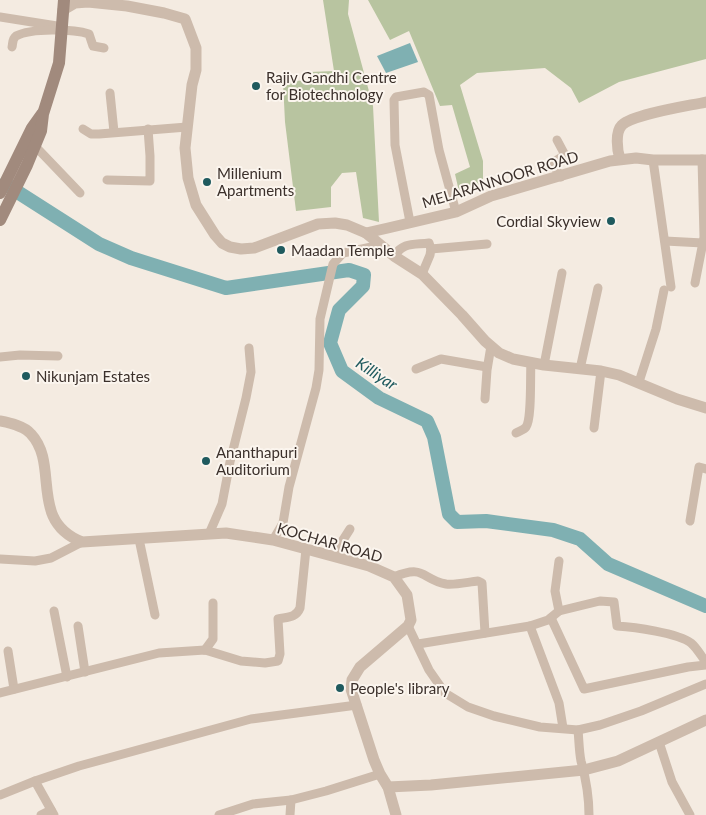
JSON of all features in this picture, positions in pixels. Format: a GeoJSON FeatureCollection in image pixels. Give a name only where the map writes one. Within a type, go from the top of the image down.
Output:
{"type":"FeatureCollection","features":[{"type":"Feature","properties":{"kind":"main road"},"geometry":{"type":"LineString","coordinates":[[0,193],[35,146],[41,131],[43,114],[59,63],[64,5]]}},
{"type":"Feature","properties":{"kind":"main road"},"geometry":{"type":"LineString","coordinates":[[0,220],[22,162],[32,128],[43,114]]}},
{"type":"Feature","properties":{"kind":"street"},"geometry":{"type":"LineString","coordinates":[[64,5],[88,2],[145,4],[185,19],[196,48],[196,70],[192,85],[185,148],[188,178],[196,205],[222,243],[230,247],[242,249],[254,248],[318,224],[335,223],[347,225],[366,233],[394,256],[422,274],[500,354],[544,365],[601,371],[619,375],[676,399],[706,408]]}},
{"type":"Feature","properties":{"kind":"street"},"geometry":{"type":"LineString","coordinates":[[0,17],[89,34],[93,46],[104,48]]}},
{"type":"Feature","properties":{"kind":"street"},"geometry":{"type":"LineString","coordinates":[[12,47],[16,36],[63,28]]}},
{"type":"Feature","properties":{"kind":"street"},"geometry":{"type":"LineString","coordinates":[[410,222],[395,145],[394,100],[396,98],[424,92],[429,95],[439,150],[456,212]]}},
{"type":"Feature","properties":{"kind":"street"},"geometry":{"type":"LineString","coordinates":[[110,93],[114,132]]}},
{"type":"Feature","properties":{"kind":"street"},"geometry":{"type":"LineString","coordinates":[[620,159],[618,132],[621,126],[642,116],[706,102]]}},
{"type":"Feature","properties":{"kind":"street"},"geometry":{"type":"LineString","coordinates":[[83,129],[91,134],[187,126]]}},
{"type":"Feature","properties":{"kind":"street"},"geometry":{"type":"LineString","coordinates":[[107,180],[150,181],[148,129]]}},
{"type":"Feature","properties":{"kind":"street"},"geometry":{"type":"LineString","coordinates":[[557,140],[565,155],[552,163],[561,177]]}},
{"type":"Feature","properties":{"kind":"street"},"geometry":{"type":"LineString","coordinates":[[35,146],[80,192]]}},
{"type":"Feature","properties":{"kind":"street","name":"MELARANNOOR ROAD"},"geometry":{"type":"LineString","coordinates":[[366,233],[456,212],[491,196],[620,159],[704,160]]}},
{"type":"Feature","properties":{"kind":"street"},"geometry":{"type":"LineString","coordinates":[[639,382],[668,289],[665,242],[653,160]]}},
{"type":"Feature","properties":{"kind":"street"},"geometry":{"type":"LineString","coordinates":[[695,283],[702,243],[704,216],[704,160]]}},
{"type":"Feature","properties":{"kind":"street"},"geometry":{"type":"LineString","coordinates":[[665,242],[702,243]]}},
{"type":"Feature","properties":{"kind":"street"},"geometry":{"type":"LineString","coordinates":[[394,256],[399,248],[404,246],[429,243],[431,248],[430,255],[422,274]]}},
{"type":"Feature","properties":{"kind":"street"},"geometry":{"type":"LineString","coordinates":[[431,248],[486,244]]}},
{"type":"Feature","properties":{"kind":"street"},"geometry":{"type":"LineString","coordinates":[[273,540],[283,524],[289,487],[316,388],[319,370],[320,319],[333,264],[343,253],[381,245]]}},
{"type":"Feature","properties":{"kind":"street"},"geometry":{"type":"LineString","coordinates":[[544,365],[562,273]]}},
{"type":"Feature","properties":{"kind":"street"},"geometry":{"type":"LineString","coordinates":[[580,369],[598,288]]}},
{"type":"Feature","properties":{"kind":"street"},"geometry":{"type":"LineString","coordinates":[[485,399],[487,367],[491,346]]}},
{"type":"Feature","properties":{"kind":"street"},"geometry":{"type":"LineString","coordinates":[[209,534],[222,504],[246,398],[251,372],[249,348]]}},
{"type":"Feature","properties":{"kind":"street"},"geometry":{"type":"LineString","coordinates":[[0,357],[20,355],[58,356]]}},
{"type":"Feature","properties":{"kind":"street"},"geometry":{"type":"LineString","coordinates":[[416,369],[440,359],[487,367]]}},
{"type":"Feature","properties":{"kind":"street"},"geometry":{"type":"LineString","coordinates":[[516,433],[525,428],[527,424],[530,407],[530,362]]}},
{"type":"Feature","properties":{"kind":"street"},"geometry":{"type":"LineString","coordinates":[[594,428],[601,371]]}},
{"type":"Feature","properties":{"kind":"street"},"geometry":{"type":"LineString","coordinates":[[0,421],[13,424],[31,433],[39,445],[44,462],[45,482],[50,506],[57,524],[69,537],[82,542]]}},
{"type":"Feature","properties":{"kind":"street"},"geometry":{"type":"LineString","coordinates":[[690,521],[699,467],[706,469]]}},
{"type":"Feature","properties":{"kind":"street"},"geometry":{"type":"LineString","coordinates":[[336,557],[350,529]]}},
{"type":"Feature","properties":{"kind":"street","name":"KOCHAR ROAD"},"geometry":{"type":"LineString","coordinates":[[82,542],[226,533],[273,540],[369,566],[394,577],[407,596],[411,620],[408,626]]}},
{"type":"Feature","properties":{"kind":"street"},"geometry":{"type":"LineString","coordinates":[[139,539],[156,615]]}},
{"type":"Feature","properties":{"kind":"street"},"geometry":{"type":"LineString","coordinates":[[0,559],[35,561],[51,558],[82,542]]}},
{"type":"Feature","properties":{"kind":"street"},"geometry":{"type":"LineString","coordinates":[[0,693],[160,653],[205,650],[241,662],[265,663],[278,661],[280,654],[278,619],[298,614],[306,549]]}},
{"type":"Feature","properties":{"kind":"street"},"geometry":{"type":"LineString","coordinates":[[559,561],[555,591],[559,611]]}},
{"type":"Feature","properties":{"kind":"street"},"geometry":{"type":"LineString","coordinates":[[394,577],[412,571],[422,573],[445,583],[452,584],[472,581],[482,583],[484,633]]}},
{"type":"Feature","properties":{"kind":"street"},"geometry":{"type":"LineString","coordinates":[[418,644],[530,626],[551,618],[559,611],[600,601],[614,602],[617,626],[630,626],[685,639],[693,645],[706,663],[584,689],[551,618]]}},
{"type":"Feature","properties":{"kind":"street"},"geometry":{"type":"LineString","coordinates":[[205,650],[213,639],[213,603]]}},
{"type":"Feature","properties":{"kind":"street"},"geometry":{"type":"LineString","coordinates":[[54,611],[68,677]]}},
{"type":"Feature","properties":{"kind":"street"},"geometry":{"type":"LineString","coordinates":[[78,626],[85,672]]}},
{"type":"Feature","properties":{"kind":"street"},"geometry":{"type":"LineString","coordinates":[[396,815],[388,787],[380,774],[357,705],[352,689],[352,680],[360,667],[408,626],[429,670],[445,693],[468,707],[494,716],[540,727],[578,730],[600,725],[641,712],[706,684]]}},
{"type":"Feature","properties":{"kind":"street"},"geometry":{"type":"LineString","coordinates":[[530,626],[559,703],[563,728]]}},
{"type":"Feature","properties":{"kind":"street"},"geometry":{"type":"LineString","coordinates":[[8,652],[14,689]]}},
{"type":"Feature","properties":{"kind":"street"},"geometry":{"type":"LineString","coordinates":[[0,795],[79,766],[251,719],[357,705]]}},
{"type":"Feature","properties":{"kind":"street"},"geometry":{"type":"LineString","coordinates":[[388,787],[432,786],[584,770],[618,761],[706,720]]}},
{"type":"Feature","properties":{"kind":"street"},"geometry":{"type":"LineString","coordinates":[[578,730],[589,815]]}},
{"type":"Feature","properties":{"kind":"street"},"geometry":{"type":"LineString","coordinates":[[659,742],[672,782],[690,815]]}},
{"type":"Feature","properties":{"kind":"street"},"geometry":{"type":"LineString","coordinates":[[219,815],[253,804],[291,800],[380,774]]}},
{"type":"Feature","properties":{"kind":"street"},"geometry":{"type":"LineString","coordinates":[[35,781],[52,812],[41,815]]}},
{"type":"Feature","properties":{"kind":"street"},"geometry":{"type":"LineString","coordinates":[[290,815],[291,800]]}},
{"type":"Feature","properties":{"kind":"green space"},"geometry":{"type":"Polygon","coordinates":[[[323,0],[349,0],[348,14],[373,106],[379,222],[363,218],[356,172],[342,173],[331,187],[331,207],[296,211],[285,122],[283,82],[308,80],[310,72],[334,71],[323,0]]]}},
{"type":"Feature","properties":{"kind":"green space"},"geometry":{"type":"Polygon","coordinates":[[[368,0],[706,0],[706,59],[619,82],[579,103],[571,88],[545,68],[477,73],[460,85],[483,161],[483,183],[460,196],[455,174],[470,167],[452,105],[440,106],[409,31],[390,40],[368,0]]]}},
{"type":"Feature","properties":{"kind":"water"},"geometry":{"type":"Polygon","coordinates":[[[410,43],[418,62],[386,73],[377,56],[410,43]]]}},
{"type":"Feature","properties":{"kind":"waterway","name":"Killiyar"},"geometry":{"type":"LineString","coordinates":[[5,184],[99,244],[131,258],[226,288],[349,270],[364,275],[363,286],[339,310],[330,343],[342,371],[379,398],[427,421],[434,437],[449,514],[457,522],[486,521],[553,530],[580,539],[608,564],[706,606]]}},
{"type":"Feature","properties":{"kind":"place","name":"Rajiv Gandhi Centre for Biotechnology"},"geometry":{"type":"Point","coordinates":[256,86]}},
{"type":"Feature","properties":{"kind":"place","name":"Millenium Apartments"},"geometry":{"type":"Point","coordinates":[207,182]}},
{"type":"Feature","properties":{"kind":"place","name":"Cordial Skyview"},"geometry":{"type":"Point","coordinates":[611,221]}},
{"type":"Feature","properties":{"kind":"place","name":"Maadan Temple"},"geometry":{"type":"Point","coordinates":[281,250]}},
{"type":"Feature","properties":{"kind":"place","name":"Nikunjam Estates"},"geometry":{"type":"Point","coordinates":[26,376]}},
{"type":"Feature","properties":{"kind":"place","name":"Ananthapuri Auditorium"},"geometry":{"type":"Point","coordinates":[206,461]}},
{"type":"Feature","properties":{"kind":"place","name":"People's library"},"geometry":{"type":"Point","coordinates":[340,688]}}]}
